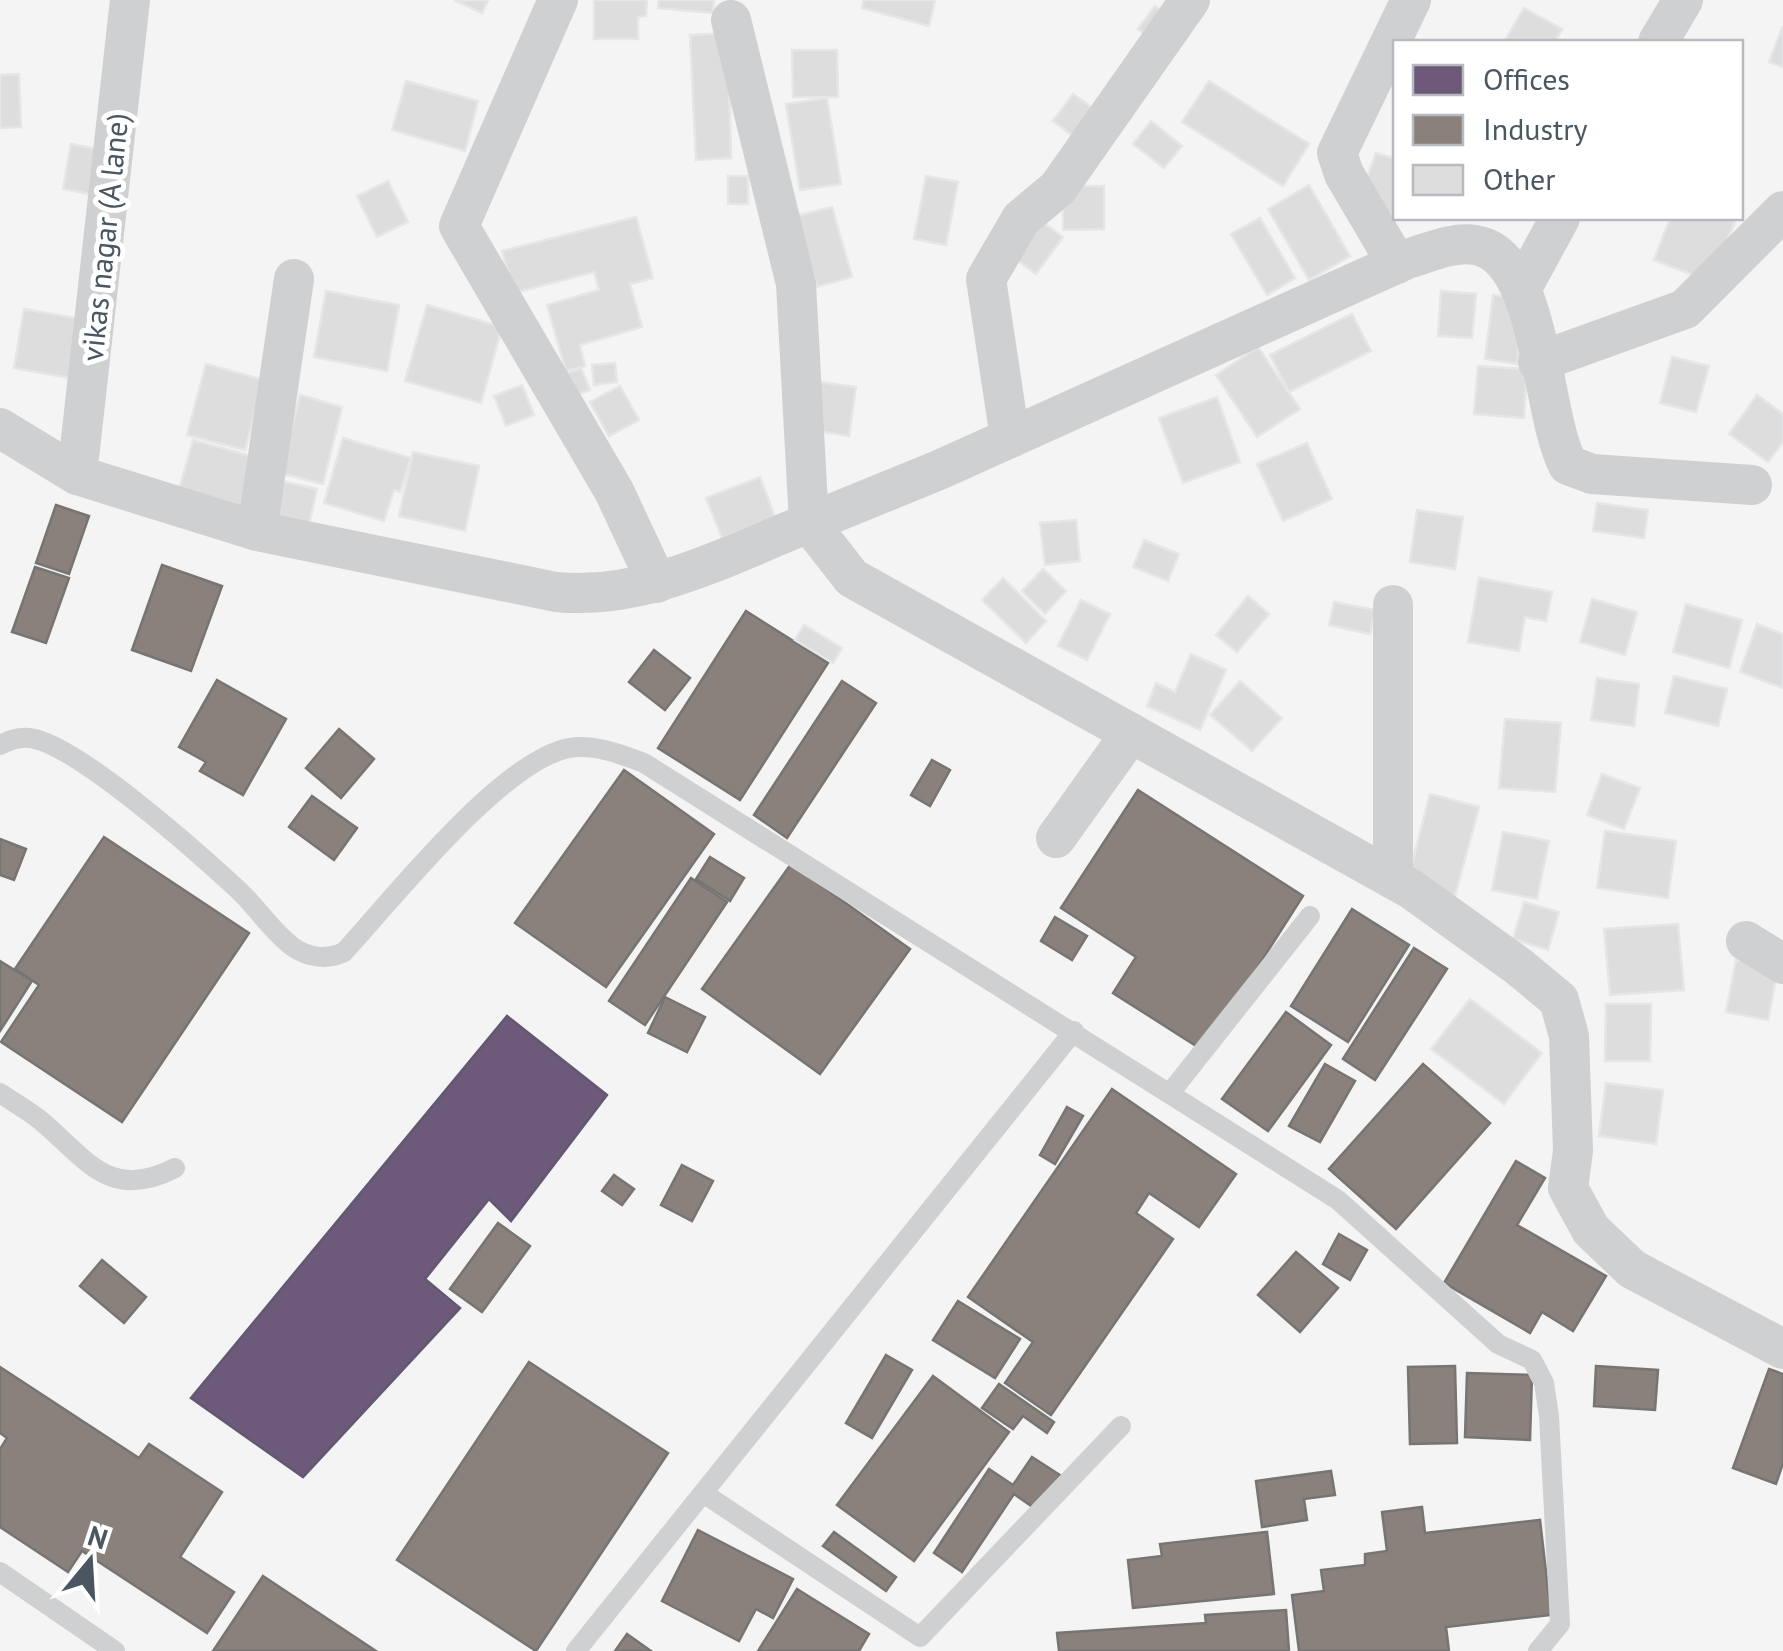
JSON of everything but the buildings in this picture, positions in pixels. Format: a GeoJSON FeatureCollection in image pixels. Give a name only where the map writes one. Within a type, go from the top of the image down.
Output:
{"type":"FeatureCollection","features":[{"type":"Feature","properties":{"kind":"street","name":"vikas nagar (A lane)"},"geometry":{"type":"LineString","coordinates":[[78,474],[130,0]]}},
{"type":"Feature","properties":{"kind":"street"},"geometry":{"type":"LineString","coordinates":[[558,0],[459,226],[614,492],[657,583]]}},
{"type":"Feature","properties":{"kind":"street"},"geometry":{"type":"LineString","coordinates":[[1010,438],[986,279],[1021,219],[1058,188],[1190,0]]}},
{"type":"Feature","properties":{"kind":"street"},"geometry":{"type":"LineString","coordinates":[[1397,264],[1344,174],[1337,153],[1411,0]]}},
{"type":"Feature","properties":{"kind":"street"},"geometry":{"type":"LineString","coordinates":[[1659,40],[1682,0]]}},
{"type":"Feature","properties":{"kind":"street"},"geometry":{"type":"LineString","coordinates":[[731,20],[796,284],[810,523],[852,578],[1393,879],[1575,999],[1569,1036],[1572,1151],[1568,1188],[1591,1230],[1632,1269],[1783,1348]]}},
{"type":"Feature","properties":{"kind":"street"},"geometry":{"type":"LineString","coordinates":[[1538,362],[1685,309],[1783,211]]}},
{"type":"Feature","properties":{"kind":"street"},"geometry":{"type":"LineString","coordinates":[[1524,286],[1559,220]]}},
{"type":"Feature","properties":{"kind":"street"},"geometry":{"type":"LineString","coordinates":[[0,428],[78,474],[257,530],[556,592],[598,596],[657,583],[810,523],[1397,264],[1455,244],[1478,244],[1500,255],[1524,286],[1558,447],[1568,465],[1592,474],[1752,485]]}},
{"type":"Feature","properties":{"kind":"street"},"geometry":{"type":"LineString","coordinates":[[257,530],[294,279]]}},
{"type":"Feature","properties":{"kind":"street"},"geometry":{"type":"LineString","coordinates":[[1392,605],[1393,879]]}},
{"type":"Feature","properties":{"kind":"street"},"geometry":{"type":"LineString","coordinates":[[1056,838],[1131,733]]}},
{"type":"Feature","properties":{"kind":"street"},"geometry":{"type":"LineString","coordinates":[[1746,941],[1783,964]]}},
{"type":"Feature","properties":{"kind":"lane"},"geometry":{"type":"LineString","coordinates":[[0,745],[12,738],[32,738],[59,748],[104,778],[236,886],[293,947],[322,957],[344,952],[487,798],[524,770],[574,747],[614,752],[644,763],[1338,1200],[1498,1344],[1532,1360],[1544,1384],[1549,1416],[1560,1624],[1538,1651]]}},
{"type":"Feature","properties":{"kind":"lane"},"geometry":{"type":"LineString","coordinates":[[1170,1093],[1310,916]]}},
{"type":"Feature","properties":{"kind":"lane"},"geometry":{"type":"LineString","coordinates":[[576,1651],[1074,1031]]}},
{"type":"Feature","properties":{"kind":"lane"},"geometry":{"type":"LineString","coordinates":[[0,1093],[38,1118],[102,1174],[137,1182],[176,1168]]}},
{"type":"Feature","properties":{"kind":"lane"},"geometry":{"type":"LineString","coordinates":[[703,1493],[916,1644],[1121,1426]]}},
{"type":"Feature","properties":{"kind":"lane"},"geometry":{"type":"LineString","coordinates":[[0,1572],[115,1651]]}}]}
